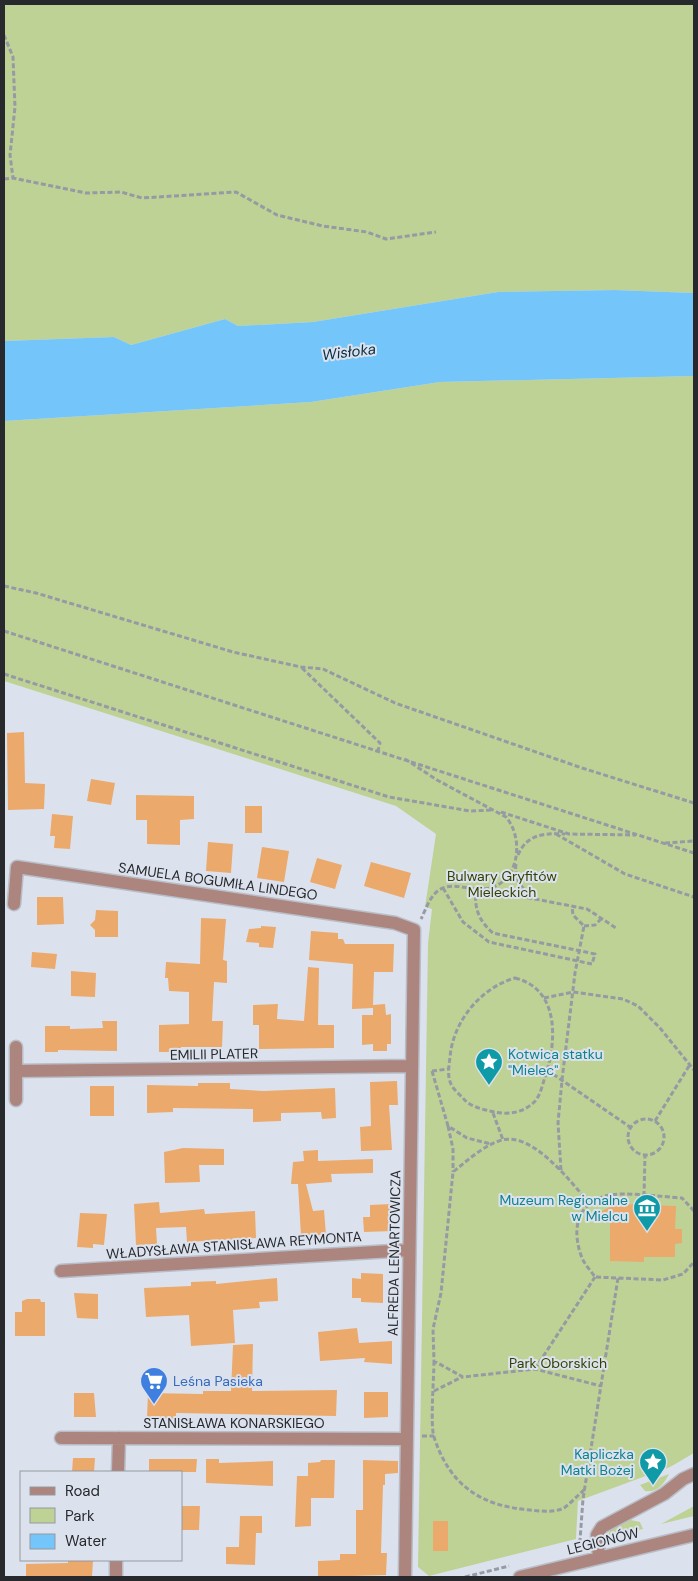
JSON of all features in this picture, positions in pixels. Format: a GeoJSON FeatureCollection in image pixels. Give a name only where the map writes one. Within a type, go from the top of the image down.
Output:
{"type":"FeatureCollection","features":[{"type":"Feature","properties":{"kind":"street","name":"SAMUELA BOGUMIŁA LINDEGO"},"geometry":{"type":"LineString","coordinates":[[14,904],[17,867],[395,923],[414,930]]}},
{"type":"Feature","properties":{"kind":"street","name":"ALFREDA LENARTOWICZA"},"geometry":{"type":"LineString","coordinates":[[405,1577],[412,1437],[409,1250],[414,930]]}},
{"type":"Feature","properties":{"kind":"street"},"geometry":{"type":"LineString","coordinates":[[16,1047],[16,1100]]}},
{"type":"Feature","properties":{"kind":"street","name":"EMILII PLATER"},"geometry":{"type":"LineString","coordinates":[[16,1071],[411,1066]]}},
{"type":"Feature","properties":{"kind":"street","name":"WŁADYSŁAWA STANISŁAWA REYMONTA"},"geometry":{"type":"LineString","coordinates":[[61,1271],[409,1250]]}},
{"type":"Feature","properties":{"kind":"street","name":"STANISŁAWA KONARSKIEGO"},"geometry":{"type":"LineString","coordinates":[[61,1438],[412,1437]]}},
{"type":"Feature","properties":{"kind":"street"},"geometry":{"type":"LineString","coordinates":[[118,1471],[119,1438]]}},
{"type":"Feature","properties":{"kind":"street"},"geometry":{"type":"LineString","coordinates":[[599,1558],[597,1535],[602,1527],[664,1494],[682,1479],[694,1474]]}},
{"type":"Feature","properties":{"kind":"street","name":"LEGIONÓW"},"geometry":{"type":"LineString","coordinates":[[520,1577],[541,1575],[599,1558],[694,1535]]}},
{"type":"Feature","properties":{"kind":"street"},"geometry":{"type":"LineString","coordinates":[[116,1561],[116,1577]]}},
{"type":"Feature","properties":{"kind":"path"},"geometry":{"type":"LineString","coordinates":[[4,35],[13,57],[15,107],[10,155],[13,178]]}},
{"type":"Feature","properties":{"kind":"path"},"geometry":{"type":"LineString","coordinates":[[4,179],[13,178],[86,193],[121,192],[142,198],[236,192],[277,215],[323,226],[367,232],[386,239],[436,232]]}},
{"type":"Feature","properties":{"kind":"path"},"geometry":{"type":"LineString","coordinates":[[4,586],[233,652],[301,667],[322,669],[395,703],[582,768],[694,803]]}},
{"type":"Feature","properties":{"kind":"path"},"geometry":{"type":"LineString","coordinates":[[4,631],[694,853]]}},
{"type":"Feature","properties":{"kind":"path"},"geometry":{"type":"LineString","coordinates":[[301,667],[380,743],[378,751]]}},
{"type":"Feature","properties":{"kind":"path"},"geometry":{"type":"LineString","coordinates":[[4,674],[389,797],[470,811],[494,810],[569,834]]}},
{"type":"Feature","properties":{"kind":"path"},"geometry":{"type":"LineString","coordinates":[[405,759],[437,780],[506,817],[514,826],[518,848],[514,873],[520,885],[531,898]]}},
{"type":"Feature","properties":{"kind":"path"},"geometry":{"type":"LineString","coordinates":[[556,834],[625,874],[694,897]]}},
{"type":"Feature","properties":{"kind":"path"},"geometry":{"type":"LineString","coordinates":[[483,889],[504,879],[521,849],[535,836],[569,834],[642,836]]}},
{"type":"Feature","properties":{"kind":"path"},"geometry":{"type":"LineString","coordinates":[[664,843],[694,841]]}},
{"type":"Feature","properties":{"kind":"path"},"geometry":{"type":"LineString","coordinates":[[427,908],[437,892],[443,888],[462,886],[587,909],[616,928]]}},
{"type":"Feature","properties":{"kind":"path"},"geometry":{"type":"LineString","coordinates":[[443,888],[463,922],[489,942],[592,964],[595,954],[493,932],[484,925],[477,914],[475,903],[476,888]]}},
{"type":"Feature","properties":{"kind":"path"},"geometry":{"type":"LineString","coordinates":[[572,906],[573,915],[584,926]]}},
{"type":"Feature","properties":{"kind":"path"},"geometry":{"type":"LineString","coordinates":[[584,926],[595,925],[602,918]]}},
{"type":"Feature","properties":{"kind":"path"},"geometry":{"type":"LineString","coordinates":[[561,1170],[558,1123],[562,1080],[577,961],[584,926]]}},
{"type":"Feature","properties":{"kind":"path"},"geometry":{"type":"LineString","coordinates":[[515,978],[534,987],[544,998],[552,1019],[554,1034],[548,1070],[534,1103],[517,1113],[493,1112],[465,1101],[451,1085],[448,1069],[452,1041],[460,1021],[490,989],[515,978]]}},
{"type":"Feature","properties":{"kind":"path"},"geometry":{"type":"LineString","coordinates":[[544,998],[573,992],[623,999],[638,1006],[660,1028],[694,1070]]}},
{"type":"Feature","properties":{"kind":"path"},"geometry":{"type":"LineString","coordinates":[[655,1121],[689,1066]]}},
{"type":"Feature","properties":{"kind":"path"},"geometry":{"type":"LineString","coordinates":[[425,1070],[448,1069]]}},
{"type":"Feature","properties":{"kind":"path"},"geometry":{"type":"LineString","coordinates":[[548,1070],[630,1127]]}},
{"type":"Feature","properties":{"kind":"path"},"geometry":{"type":"LineString","coordinates":[[432,1071],[453,1149],[453,1172],[441,1293],[433,1329],[434,1436],[449,1466],[460,1482],[475,1495],[491,1504],[510,1508],[553,1511],[562,1509],[585,1489]]}},
{"type":"Feature","properties":{"kind":"path"},"geometry":{"type":"LineString","coordinates":[[493,1112],[503,1140]]}},
{"type":"Feature","properties":{"kind":"path"},"geometry":{"type":"LineString","coordinates":[[641,1119],[655,1121],[663,1132],[662,1143],[655,1152],[639,1154],[631,1146],[628,1136],[630,1127],[641,1119]]}},
{"type":"Feature","properties":{"kind":"path"},"geometry":{"type":"LineString","coordinates":[[448,1126],[467,1138],[483,1144],[492,1144]]}},
{"type":"Feature","properties":{"kind":"path"},"geometry":{"type":"LineString","coordinates":[[453,1172],[492,1144],[503,1140],[523,1141],[561,1170],[589,1203]]}},
{"type":"Feature","properties":{"kind":"path"},"geometry":{"type":"LineString","coordinates":[[644,1196],[645,1154]]}},
{"type":"Feature","properties":{"kind":"path"},"geometry":{"type":"LineString","coordinates":[[595,1277],[582,1259],[577,1228],[581,1211],[589,1203],[606,1196],[682,1198],[694,1211]]}},
{"type":"Feature","properties":{"kind":"path"},"geometry":{"type":"LineString","coordinates":[[595,1277],[663,1280],[683,1274],[694,1262]]}},
{"type":"Feature","properties":{"kind":"path"},"geometry":{"type":"LineString","coordinates":[[535,1369],[595,1277]]}},
{"type":"Feature","properties":{"kind":"path"},"geometry":{"type":"LineString","coordinates":[[575,1550],[580,1540],[585,1489],[618,1278]]}},
{"type":"Feature","properties":{"kind":"path"},"geometry":{"type":"LineString","coordinates":[[434,1361],[462,1377]]}},
{"type":"Feature","properties":{"kind":"path"},"geometry":{"type":"LineString","coordinates":[[434,1391],[462,1377],[535,1369],[601,1386]]}},
{"type":"Feature","properties":{"kind":"path"},"geometry":{"type":"LineString","coordinates":[[412,1437],[434,1436]]}},
{"type":"Feature","properties":{"kind":"green space"},"geometry":{"type":"Polygon","coordinates":[[[4,4],[694,4],[694,293],[615,290],[498,292],[313,322],[238,326],[225,319],[131,345],[114,337],[4,341],[4,4]]]}},
{"type":"Feature","properties":{"kind":"green space"},"geometry":{"type":"Polygon","coordinates":[[[694,376],[694,1453],[670,1467],[578,1501],[576,1539],[429,1576],[418,1567],[428,943],[432,909],[425,907],[436,834],[396,806],[4,681],[4,421],[311,402],[440,382],[694,376]]]}},
{"type":"Feature","properties":{"kind":"green space"},"geometry":{"type":"Polygon","coordinates":[[[669,1474],[662,1484],[653,1491],[645,1491],[640,1485],[669,1474]]]}},
{"type":"Feature","properties":{"kind":"green space"},"geometry":{"type":"Polygon","coordinates":[[[694,1506],[694,1516],[661,1524],[694,1506]]]}},
{"type":"Feature","properties":{"kind":"green space"},"geometry":{"type":"Polygon","coordinates":[[[631,1520],[640,1522],[643,1529],[607,1537],[610,1530],[631,1520]]]}},
{"type":"Feature","properties":{"kind":"water","name":"Wisłoka"},"geometry":{"type":"Polygon","coordinates":[[[615,290],[694,293],[694,376],[440,382],[311,402],[4,421],[4,341],[114,337],[131,345],[225,319],[238,326],[313,322],[498,292],[615,290]]]}},
{"type":"Feature","properties":{"kind":"building"},"geometry":{"type":"Polygon","coordinates":[[[24,732],[25,783],[45,784],[44,809],[8,810],[7,733],[24,732]]]}},
{"type":"Feature","properties":{"kind":"building"},"geometry":{"type":"Polygon","coordinates":[[[91,779],[115,783],[111,805],[87,801],[91,779]]]}},
{"type":"Feature","properties":{"kind":"building"},"geometry":{"type":"Polygon","coordinates":[[[136,795],[194,796],[194,819],[180,820],[180,845],[147,844],[147,820],[136,820],[136,795]]]}},
{"type":"Feature","properties":{"kind":"building"},"geometry":{"type":"Polygon","coordinates":[[[245,806],[262,806],[262,833],[245,833],[245,806]]]}},
{"type":"Feature","properties":{"kind":"building"},"geometry":{"type":"Polygon","coordinates":[[[52,814],[73,816],[70,849],[54,848],[55,836],[50,836],[52,814]]]}},
{"type":"Feature","properties":{"kind":"building"},"geometry":{"type":"Polygon","coordinates":[[[208,842],[233,844],[231,873],[206,871],[208,842]]]}},
{"type":"Feature","properties":{"kind":"building"},"geometry":{"type":"Polygon","coordinates":[[[262,847],[289,851],[284,882],[257,878],[262,847]]]}},
{"type":"Feature","properties":{"kind":"building"},"geometry":{"type":"Polygon","coordinates":[[[317,858],[342,865],[335,889],[310,882],[317,858]]]}},
{"type":"Feature","properties":{"kind":"building"},"geometry":{"type":"Polygon","coordinates":[[[371,862],[411,873],[404,898],[364,886],[371,862]]]}},
{"type":"Feature","properties":{"kind":"building"},"geometry":{"type":"Polygon","coordinates":[[[37,897],[63,897],[64,924],[37,925],[37,897]]]}},
{"type":"Feature","properties":{"kind":"building"},"geometry":{"type":"Polygon","coordinates":[[[96,910],[118,911],[118,937],[95,937],[95,930],[90,925],[95,920],[96,910]]]}},
{"type":"Feature","properties":{"kind":"building"},"geometry":{"type":"Polygon","coordinates":[[[201,918],[226,919],[223,960],[227,961],[227,983],[214,982],[212,1021],[223,1021],[222,1047],[181,1047],[181,1052],[159,1052],[159,1025],[189,1024],[189,992],[169,991],[168,978],[165,978],[166,962],[200,964],[201,918]]]}},
{"type":"Feature","properties":{"kind":"building"},"geometry":{"type":"Polygon","coordinates":[[[261,926],[276,927],[273,948],[259,947],[259,943],[246,942],[249,929],[261,928],[261,926]]]}},
{"type":"Feature","properties":{"kind":"building"},"geometry":{"type":"Polygon","coordinates":[[[311,931],[338,933],[338,939],[343,939],[345,944],[394,944],[393,972],[374,972],[373,1005],[385,1004],[386,1015],[391,1014],[391,1044],[387,1044],[387,1051],[373,1051],[373,1044],[362,1045],[362,1015],[373,1015],[373,1008],[352,1009],[353,964],[309,960],[311,931]]]}},
{"type":"Feature","properties":{"kind":"building"},"geometry":{"type":"Polygon","coordinates":[[[32,952],[57,954],[55,969],[31,967],[32,952]]]}},
{"type":"Feature","properties":{"kind":"building"},"geometry":{"type":"Polygon","coordinates":[[[308,967],[319,968],[318,1025],[334,1025],[334,1048],[259,1049],[259,1025],[253,1025],[253,1005],[278,1004],[277,1019],[304,1021],[308,967]]]}},
{"type":"Feature","properties":{"kind":"building"},"geometry":{"type":"Polygon","coordinates":[[[71,971],[96,973],[95,997],[71,996],[71,971]]]}},
{"type":"Feature","properties":{"kind":"building"},"geometry":{"type":"Polygon","coordinates":[[[102,1021],[117,1021],[117,1051],[58,1050],[58,1052],[45,1052],[45,1026],[70,1026],[70,1029],[103,1028],[102,1021]]]}},
{"type":"Feature","properties":{"kind":"building"},"geometry":{"type":"Polygon","coordinates":[[[397,1081],[398,1105],[389,1105],[392,1150],[361,1151],[360,1127],[371,1126],[370,1082],[397,1081]]]}},
{"type":"Feature","properties":{"kind":"building"},"geometry":{"type":"Polygon","coordinates":[[[198,1083],[230,1083],[230,1089],[264,1091],[335,1088],[336,1118],[322,1119],[321,1112],[281,1113],[281,1121],[253,1122],[253,1109],[173,1108],[173,1112],[147,1113],[147,1085],[198,1086],[198,1083]]]}},
{"type":"Feature","properties":{"kind":"building"},"geometry":{"type":"Polygon","coordinates":[[[90,1086],[114,1086],[114,1116],[90,1116],[90,1086]]]}},
{"type":"Feature","properties":{"kind":"building"},"geometry":{"type":"Polygon","coordinates":[[[183,1148],[224,1149],[224,1165],[199,1165],[200,1182],[165,1183],[164,1152],[183,1148]]]}},
{"type":"Feature","properties":{"kind":"building"},"geometry":{"type":"Polygon","coordinates":[[[318,1150],[318,1161],[373,1159],[373,1173],[331,1174],[332,1182],[306,1184],[313,1211],[324,1210],[326,1235],[301,1236],[298,1184],[291,1184],[293,1162],[304,1161],[303,1151],[318,1150]]]}},
{"type":"Feature","properties":{"kind":"building"},"geometry":{"type":"Polygon","coordinates":[[[159,1202],[160,1213],[204,1209],[205,1214],[255,1211],[256,1238],[187,1242],[186,1227],[156,1228],[157,1244],[136,1245],[134,1204],[159,1202]]]}},
{"type":"Feature","properties":{"kind":"building"},"geometry":{"type":"Polygon","coordinates":[[[392,1204],[393,1231],[364,1232],[363,1217],[370,1217],[370,1205],[392,1204]]]}},
{"type":"Feature","properties":{"kind":"building"},"geometry":{"type":"Polygon","coordinates":[[[616,1204],[676,1206],[675,1229],[682,1229],[682,1243],[675,1244],[675,1257],[644,1257],[644,1262],[610,1261],[610,1219],[600,1212],[616,1204]]]}},
{"type":"Feature","properties":{"kind":"building"},"geometry":{"type":"Polygon","coordinates":[[[80,1213],[107,1214],[104,1245],[93,1244],[93,1248],[77,1247],[80,1213]]]}},
{"type":"Feature","properties":{"kind":"building"},"geometry":{"type":"Polygon","coordinates":[[[361,1273],[383,1274],[383,1303],[361,1302],[361,1298],[352,1298],[352,1278],[361,1279],[361,1273]]]}},
{"type":"Feature","properties":{"kind":"building"},"geometry":{"type":"Polygon","coordinates":[[[277,1278],[278,1301],[259,1302],[260,1308],[233,1310],[235,1343],[191,1346],[189,1315],[146,1317],[144,1288],[191,1286],[191,1282],[216,1281],[216,1284],[277,1278]]]}},
{"type":"Feature","properties":{"kind":"building"},"geometry":{"type":"Polygon","coordinates":[[[74,1293],[98,1294],[98,1319],[77,1318],[74,1293]]]}},
{"type":"Feature","properties":{"kind":"building"},"geometry":{"type":"Polygon","coordinates":[[[40,1299],[41,1302],[45,1302],[45,1336],[15,1336],[15,1312],[22,1312],[22,1301],[40,1299]]]}},
{"type":"Feature","properties":{"kind":"building"},"geometry":{"type":"Polygon","coordinates":[[[357,1328],[359,1343],[392,1341],[392,1364],[364,1362],[365,1358],[320,1361],[318,1332],[357,1328]]]}},
{"type":"Feature","properties":{"kind":"building"},"geometry":{"type":"Polygon","coordinates":[[[253,1344],[252,1391],[337,1390],[336,1416],[176,1413],[176,1419],[147,1418],[148,1393],[203,1394],[203,1391],[231,1391],[233,1345],[253,1344]]]}},
{"type":"Feature","properties":{"kind":"building"},"geometry":{"type":"Polygon","coordinates":[[[364,1392],[388,1392],[388,1417],[364,1418],[364,1392]]]}},
{"type":"Feature","properties":{"kind":"building"},"geometry":{"type":"Polygon","coordinates":[[[74,1393],[94,1393],[96,1417],[74,1417],[74,1393]]]}},
{"type":"Feature","properties":{"kind":"building"},"geometry":{"type":"Polygon","coordinates":[[[73,1458],[95,1458],[94,1471],[72,1471],[73,1458]]]}},
{"type":"Feature","properties":{"kind":"building"},"geometry":{"type":"Polygon","coordinates":[[[149,1459],[197,1459],[196,1472],[149,1471],[149,1459]]]}},
{"type":"Feature","properties":{"kind":"building"},"geometry":{"type":"Polygon","coordinates":[[[206,1459],[219,1459],[219,1463],[273,1461],[273,1486],[206,1483],[206,1459]]]}},
{"type":"Feature","properties":{"kind":"building"},"geometry":{"type":"Polygon","coordinates":[[[321,1460],[335,1460],[334,1498],[311,1498],[311,1526],[295,1527],[297,1476],[308,1476],[308,1463],[320,1462],[321,1460]]]}},
{"type":"Feature","properties":{"kind":"building"},"geometry":{"type":"Polygon","coordinates":[[[363,1460],[398,1461],[398,1473],[385,1474],[385,1485],[383,1485],[381,1553],[387,1553],[386,1575],[318,1577],[318,1561],[340,1560],[340,1554],[356,1554],[356,1510],[363,1510],[363,1460]]]}},
{"type":"Feature","properties":{"kind":"building"},"geometry":{"type":"Polygon","coordinates":[[[182,1506],[200,1506],[199,1530],[182,1530],[182,1506]]]}},
{"type":"Feature","properties":{"kind":"building"},"geometry":{"type":"Polygon","coordinates":[[[240,1516],[262,1516],[262,1533],[256,1533],[255,1565],[226,1564],[226,1547],[239,1547],[240,1516]]]}},
{"type":"Feature","properties":{"kind":"building"},"geometry":{"type":"Polygon","coordinates":[[[433,1521],[448,1521],[448,1551],[433,1551],[433,1521]]]}},
{"type":"Feature","properties":{"kind":"building"},"geometry":{"type":"Polygon","coordinates":[[[68,1561],[93,1561],[92,1577],[26,1577],[26,1564],[68,1563],[68,1561]]]}},
{"type":"Feature","properties":{"kind":"place","name":"Kotwica statku \"Mielec\""},"geometry":{"type":"Point","coordinates":[489,1086]}},
{"type":"Feature","properties":{"kind":"place","name":"Muzeum Regionalne w Mielcu"},"geometry":{"type":"Point","coordinates":[647,1232]}},
{"type":"Feature","properties":{"kind":"place","name":"Leśna Pasieka"},"geometry":{"type":"Point","coordinates":[154,1405]}},
{"type":"Feature","properties":{"kind":"place","name":"Kapliczka Matki Bożej"},"geometry":{"type":"Point","coordinates":[653,1486]}},
{"type":"Feature","properties":{"kind":"park label","name":"Bulwary Gryfitów Mieleckich"},"geometry":{"type":"Point","coordinates":[502,884]}},
{"type":"Feature","properties":{"kind":"park label","name":"Park Oborskich"},"geometry":{"type":"Point","coordinates":[558,1363]}}]}
